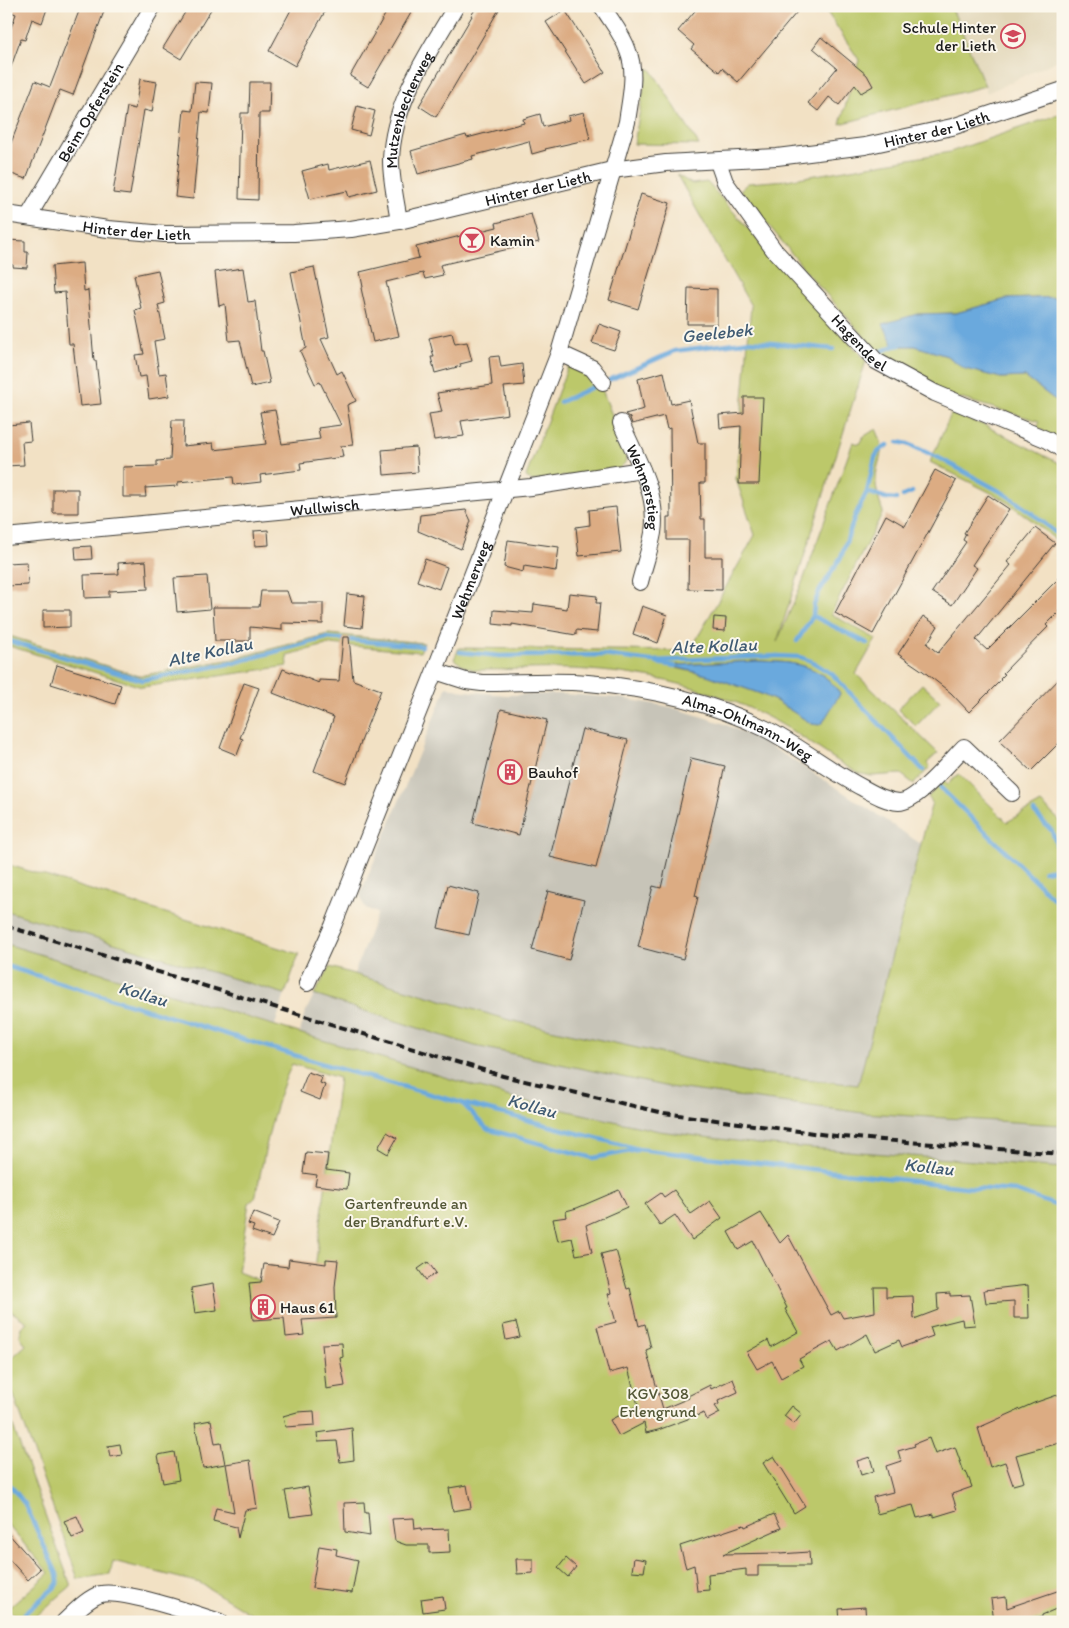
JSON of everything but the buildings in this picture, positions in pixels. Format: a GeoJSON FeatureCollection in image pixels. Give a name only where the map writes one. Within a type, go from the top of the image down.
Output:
{"type":"FeatureCollection","features":[{"type":"Feature","properties":{"kind":"street","name":"Beim Opferstein"},"geometry":{"type":"LineString","coordinates":[[28,217],[153,6]]}},
{"type":"Feature","properties":{"kind":"street","name":"Mutzenbecherweg"},"geometry":{"type":"LineString","coordinates":[[399,221],[391,161],[398,118],[412,80],[456,6]]}},
{"type":"Feature","properties":{"kind":"street"},"geometry":{"type":"LineString","coordinates":[[602,6],[622,37],[629,52],[632,69],[632,89],[627,122],[612,170]]}},
{"type":"Feature","properties":{"kind":"street","name":"Hinter der Lieth"},"geometry":{"type":"LineString","coordinates":[[6,214],[108,229],[165,234],[294,233],[351,229],[399,221],[612,170],[666,163],[718,162],[824,152],[892,141],[960,124],[1063,90]]}},
{"type":"Feature","properties":{"kind":"street","name":"Hagendeel"},"geometry":{"type":"LineString","coordinates":[[718,162],[725,182],[774,250],[876,361],[935,393],[1048,440],[1063,450]]}},
{"type":"Feature","properties":{"kind":"street","name":"Wehmerweg"},"geometry":{"type":"LineString","coordinates":[[307,983],[333,926],[435,671],[559,353],[612,170]]}},
{"type":"Feature","properties":{"kind":"street"},"geometry":{"type":"LineString","coordinates":[[559,353],[592,368],[603,382]]}},
{"type":"Feature","properties":{"kind":"street","name":"Wehmerstieg"},"geometry":{"type":"LineString","coordinates":[[621,423],[647,478],[652,501],[653,532],[640,582]]}},
{"type":"Feature","properties":{"kind":"street","name":"Wullwisch"},"geometry":{"type":"LineString","coordinates":[[6,537],[507,489],[642,470]]}},
{"type":"Feature","properties":{"kind":"street","name":"Alma-Ohlmann-Weg"},"geometry":{"type":"LineString","coordinates":[[435,671],[466,681],[482,683],[587,683],[621,686],[674,696],[726,711],[768,730],[845,779],[875,794],[900,802],[910,799],[920,792],[964,747],[1012,793]]}},
{"type":"Feature","properties":{"kind":"street"},"geometry":{"type":"LineString","coordinates":[[64,1622],[85,1603],[100,1594],[115,1594],[220,1622]]}},
{"type":"Feature","properties":{"kind":"shaded area","name":"Schule Hinter der Lieth"},"geometry":{"type":"Polygon","coordinates":[[[949,6],[1063,6],[1063,58],[987,93],[954,13],[949,6]]]}},
{"type":"Feature","properties":{"kind":"shaded area"},"geometry":{"type":"Polygon","coordinates":[[[447,686],[458,690],[506,695],[562,694],[619,698],[671,707],[722,723],[762,741],[921,844],[858,1085],[752,1073],[509,1020],[354,974],[377,913],[365,908],[360,895],[447,686]]]}},
{"type":"Feature","properties":{"kind":"shaded area"},"geometry":{"type":"Polygon","coordinates":[[[6,911],[285,994],[275,1025],[6,944],[6,911]]]}},
{"type":"Feature","properties":{"kind":"shaded area"},"geometry":{"type":"Polygon","coordinates":[[[314,995],[475,1046],[669,1087],[863,1113],[1063,1125],[1063,1168],[758,1144],[659,1131],[523,1101],[300,1033],[304,1015],[314,995]]]}},
{"type":"Feature","properties":{"kind":"green space"},"geometry":{"type":"Polygon","coordinates":[[[823,6],[949,6],[954,13],[985,86],[840,124],[859,60],[823,6]]]}},
{"type":"Feature","properties":{"kind":"green space"},"geometry":{"type":"Polygon","coordinates":[[[651,69],[699,145],[634,144],[645,81],[645,70],[651,69]]]}},
{"type":"Feature","properties":{"kind":"green space"},"geometry":{"type":"Polygon","coordinates":[[[1063,113],[1063,297],[1006,299],[956,313],[917,314],[894,346],[915,346],[947,356],[966,369],[1001,378],[1025,377],[1063,406],[1063,442],[1038,428],[1039,421],[945,394],[881,355],[810,276],[740,190],[748,183],[787,180],[950,152],[1063,113]]]}},
{"type":"Feature","properties":{"kind":"green space"},"geometry":{"type":"Polygon","coordinates":[[[677,175],[692,184],[707,182],[866,361],[777,642],[804,578],[853,442],[859,444],[863,437],[876,429],[882,448],[876,485],[883,512],[831,614],[876,639],[856,674],[938,753],[927,763],[930,767],[914,784],[901,774],[871,776],[858,773],[788,728],[764,715],[722,697],[679,684],[634,675],[575,669],[475,670],[463,666],[454,659],[459,648],[690,651],[755,535],[736,479],[751,306],[677,175]],[[757,661],[677,665],[676,668],[707,675],[761,694],[776,701],[812,724],[840,695],[833,684],[814,670],[804,666],[781,662],[757,661]]]}},
{"type":"Feature","properties":{"kind":"green space"},"geometry":{"type":"Polygon","coordinates":[[[568,366],[590,373],[601,387],[627,453],[625,463],[619,469],[532,481],[526,476],[568,366]]]}},
{"type":"Feature","properties":{"kind":"green space"},"geometry":{"type":"Polygon","coordinates":[[[951,414],[984,425],[1063,465],[1063,546],[1003,499],[930,462],[951,414]]]}},
{"type":"Feature","properties":{"kind":"green space"},"geometry":{"type":"Polygon","coordinates":[[[328,634],[424,643],[420,652],[330,644],[287,655],[288,666],[142,687],[6,645],[6,635],[139,676],[233,659],[328,634]]]}},
{"type":"Feature","properties":{"kind":"green space"},"geometry":{"type":"Polygon","coordinates":[[[922,684],[940,701],[916,726],[898,709],[922,684]]]}},
{"type":"Feature","properties":{"kind":"green space"},"geometry":{"type":"Polygon","coordinates":[[[959,774],[1007,822],[1041,803],[1063,824],[1063,1125],[863,1113],[669,1087],[475,1046],[314,995],[330,967],[509,1020],[752,1073],[858,1085],[932,802],[928,797],[944,780],[948,784],[959,774]]]}},
{"type":"Feature","properties":{"kind":"green space"},"geometry":{"type":"Polygon","coordinates":[[[6,864],[299,954],[285,994],[6,911],[6,864]]]}},
{"type":"Feature","properties":{"kind":"green space","name":"KGV 308 Erlengrund"},"geometry":{"type":"Polygon","coordinates":[[[6,944],[523,1101],[659,1131],[758,1144],[1063,1168],[1063,1622],[264,1622],[200,1583],[113,1561],[110,1574],[78,1579],[6,1373],[6,1363],[26,1345],[20,1336],[21,1327],[27,1322],[6,1308],[6,944]],[[292,1064],[275,1110],[255,1198],[249,1203],[238,1272],[311,1301],[339,1078],[292,1064]]]}},
{"type":"Feature","properties":{"kind":"green space"},"geometry":{"type":"Polygon","coordinates":[[[6,1407],[71,1586],[29,1622],[19,1622],[8,1609],[49,1573],[6,1523],[6,1407]]]}},
{"type":"Feature","properties":{"kind":"water"},"geometry":{"type":"Polygon","coordinates":[[[1063,297],[1063,406],[1025,377],[1001,378],[965,369],[947,356],[915,346],[894,346],[883,324],[917,314],[956,313],[1006,299],[1063,297]]]}},
{"type":"Feature","properties":{"kind":"water"},"geometry":{"type":"Polygon","coordinates":[[[757,661],[781,662],[804,666],[824,676],[840,694],[823,722],[819,725],[812,724],[776,701],[761,694],[707,675],[675,667],[677,665],[757,661]]]}},
{"type":"Feature","properties":{"kind":"waterway","name":"Geelebek"},"geometry":{"type":"LineString","coordinates":[[609,380],[675,351],[751,341],[833,349]]}},
{"type":"Feature","properties":{"kind":"waterway","name":"Geelebek"},"geometry":{"type":"LineString","coordinates":[[880,352],[900,345]]}},
{"type":"Feature","properties":{"kind":"waterway","name":"Geelebek"},"geometry":{"type":"LineString","coordinates":[[560,402],[595,386]]}},
{"type":"Feature","properties":{"kind":"waterway"},"geometry":{"type":"LineString","coordinates":[[898,442],[908,444],[941,459],[1005,494],[1032,513],[1063,539]]}},
{"type":"Feature","properties":{"kind":"waterway"},"geometry":{"type":"LineString","coordinates":[[797,641],[813,616],[814,605],[819,592],[841,557],[855,516],[867,492],[875,457],[879,451],[888,445]]}},
{"type":"Feature","properties":{"kind":"waterway"},"geometry":{"type":"LineString","coordinates":[[867,492],[896,499]]}},
{"type":"Feature","properties":{"kind":"waterway"},"geometry":{"type":"LineString","coordinates":[[903,496],[912,492]]}},
{"type":"Feature","properties":{"kind":"waterway"},"geometry":{"type":"LineString","coordinates":[[813,616],[867,643]]}},
{"type":"Feature","properties":{"kind":"waterway","name":"Alte Kollau"},"geometry":{"type":"LineString","coordinates":[[6,640],[142,680],[233,663],[326,638],[422,646]]}},
{"type":"Feature","properties":{"kind":"waterway","name":"Alte Kollau"},"geometry":{"type":"LineString","coordinates":[[460,652],[500,656],[603,655],[651,661],[777,656],[800,657],[811,661],[832,674],[923,770]]}},
{"type":"Feature","properties":{"kind":"waterway"},"geometry":{"type":"LineString","coordinates":[[657,663],[675,666]]}},
{"type":"Feature","properties":{"kind":"waterway","name":"Alte Kollau"},"geometry":{"type":"LineString","coordinates":[[939,786],[1063,908]]}},
{"type":"Feature","properties":{"kind":"waterway"},"geometry":{"type":"LineString","coordinates":[[1034,812],[1052,831],[1063,864]]}},
{"type":"Feature","properties":{"kind":"waterway"},"geometry":{"type":"LineString","coordinates":[[1044,871],[1063,870]]}},
{"type":"Feature","properties":{"kind":"waterway","name":"Kollau"},"geometry":{"type":"LineString","coordinates":[[6,966],[333,1067],[638,1149],[974,1188],[1016,1191],[1063,1208]]}},
{"type":"Feature","properties":{"kind":"waterway"},"geometry":{"type":"LineString","coordinates":[[463,1104],[487,1129],[593,1158],[637,1150]]}},
{"type":"Feature","properties":{"kind":"waterway"},"geometry":{"type":"LineString","coordinates":[[6,1480],[25,1504],[57,1574],[58,1582],[55,1587],[25,1613]]}},
{"type":"Feature","properties":{"kind":"railway"},"geometry":{"type":"LineString","coordinates":[[6,926],[503,1076],[664,1113],[843,1137],[1063,1154]]}},
{"type":"Feature","properties":{"kind":"place","name":"Schule Hinter der Lieth"},"geometry":{"type":"Point","coordinates":[1013,36]}},
{"type":"Feature","properties":{"kind":"place","name":"Kamin"},"geometry":{"type":"Point","coordinates":[472,240]}},
{"type":"Feature","properties":{"kind":"place","name":"Bauhof"},"geometry":{"type":"Point","coordinates":[510,772]}},
{"type":"Feature","properties":{"kind":"place","name":"Haus 61"},"geometry":{"type":"Point","coordinates":[263,1307]}},
{"type":"Feature","properties":{"kind":"park label","name":"Gartenfreunde an der Brandfurt e.V."},"geometry":{"type":"Point","coordinates":[406,1212]}}]}
